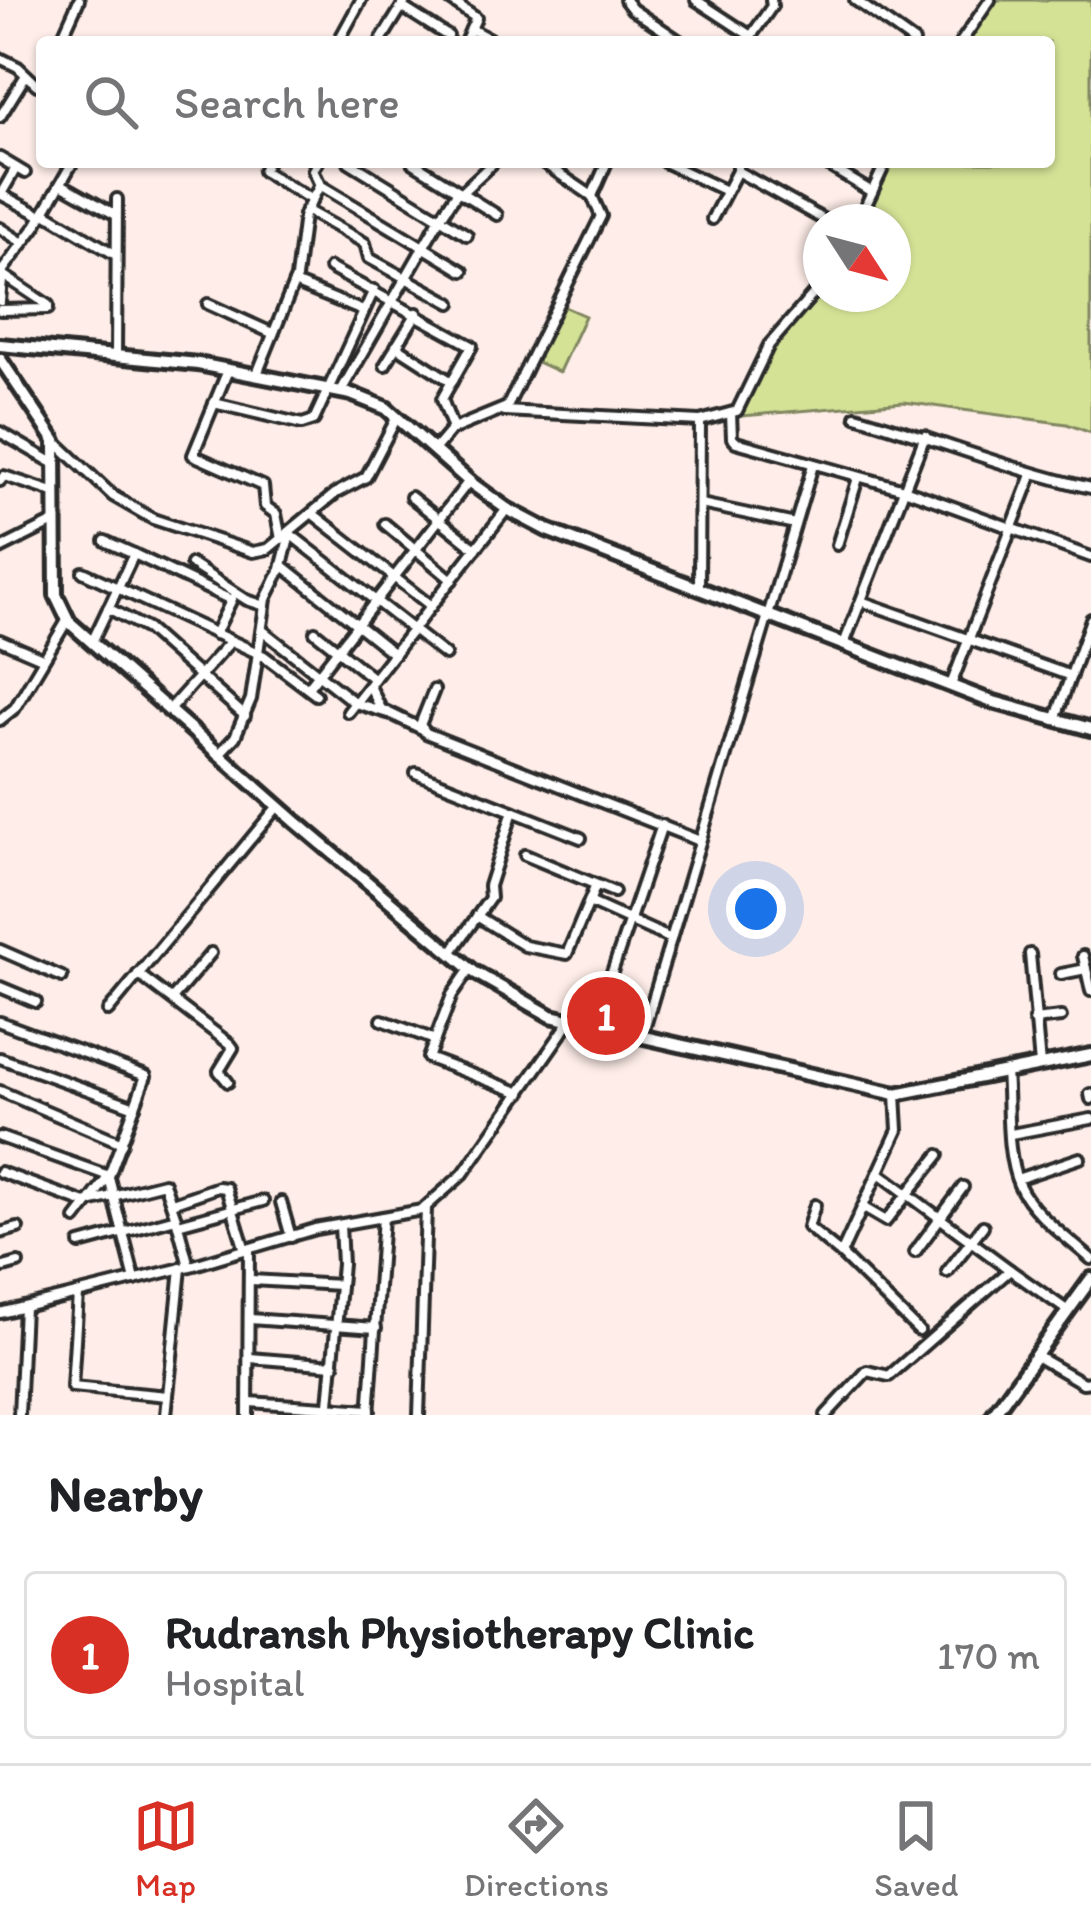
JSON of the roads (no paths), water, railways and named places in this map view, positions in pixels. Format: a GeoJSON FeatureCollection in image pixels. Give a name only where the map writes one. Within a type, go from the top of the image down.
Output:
{"type":"FeatureCollection","features":[{"type":"Feature","properties":{"kind":"street"},"geometry":{"type":"LineString","coordinates":[[63,36],[79,0]]}},
{"type":"Feature","properties":{"kind":"street"},"geometry":{"type":"LineString","coordinates":[[341,36],[361,0]]}},
{"type":"Feature","properties":{"kind":"street"},"geometry":{"type":"LineString","coordinates":[[449,0],[476,18],[468,36]]}},
{"type":"Feature","properties":{"kind":"street"},"geometry":{"type":"LineString","coordinates":[[625,0],[672,36]]}},
{"type":"Feature","properties":{"kind":"street"},"geometry":{"type":"LineString","coordinates":[[696,0],[745,36]]}},
{"type":"Feature","properties":{"kind":"street"},"geometry":{"type":"LineString","coordinates":[[751,36],[772,6],[771,0]]}},
{"type":"Feature","properties":{"kind":"street"},"geometry":{"type":"LineString","coordinates":[[965,36],[990,0]]}},
{"type":"Feature","properties":{"kind":"street"},"geometry":{"type":"LineString","coordinates":[[858,1],[906,36]]}},
{"type":"Feature","properties":{"kind":"street"},"geometry":{"type":"LineString","coordinates":[[384,36],[404,4],[448,36]]}},
{"type":"Feature","properties":{"kind":"street"},"geometry":{"type":"LineString","coordinates":[[471,29],[484,36]]}},
{"type":"Feature","properties":{"kind":"street"},"geometry":{"type":"LineString","coordinates":[[0,58],[36,84]]}},
{"type":"Feature","properties":{"kind":"street"},"geometry":{"type":"LineString","coordinates":[[0,117],[26,75]]}},
{"type":"Feature","properties":{"kind":"street"},"geometry":{"type":"LineString","coordinates":[[0,158],[21,170],[0,194],[117,255]]}},
{"type":"Feature","properties":{"kind":"street"},"geometry":{"type":"LineString","coordinates":[[2,271],[48,309],[0,305],[2,271],[69,168]]}},
{"type":"Feature","properties":{"kind":"street"},"geometry":{"type":"LineString","coordinates":[[264,168],[312,200]]}},
{"type":"Feature","properties":{"kind":"street"},"geometry":{"type":"LineString","coordinates":[[314,168],[320,185],[463,271]]}},
{"type":"Feature","properties":{"kind":"street"},"geometry":{"type":"LineString","coordinates":[[359,168],[467,235]]}},
{"type":"Feature","properties":{"kind":"street"},"geometry":{"type":"LineString","coordinates":[[422,168],[497,215]]}},
{"type":"Feature","properties":{"kind":"street"},"geometry":{"type":"LineString","coordinates":[[214,404],[309,423],[318,416],[440,218],[487,168]]}},
{"type":"Feature","properties":{"kind":"street"},"geometry":{"type":"LineString","coordinates":[[503,411],[601,216],[592,196],[551,168]]}},
{"type":"Feature","properties":{"kind":"street"},"geometry":{"type":"LineString","coordinates":[[592,196],[604,168]]}},
{"type":"Feature","properties":{"kind":"street"},"geometry":{"type":"LineString","coordinates":[[677,168],[726,191]]}},
{"type":"Feature","properties":{"kind":"street"},"geometry":{"type":"LineString","coordinates":[[712,219],[737,168]]}},
{"type":"Feature","properties":{"kind":"street"},"geometry":{"type":"LineString","coordinates":[[739,168],[803,207]]}},
{"type":"Feature","properties":{"kind":"street"},"geometry":{"type":"LineString","coordinates":[[832,168],[872,192]]}},
{"type":"Feature","properties":{"kind":"street"},"geometry":{"type":"LineString","coordinates":[[866,204],[883,168]]}},
{"type":"Feature","properties":{"kind":"street"},"geometry":{"type":"LineString","coordinates":[[60,183],[117,215]]}},
{"type":"Feature","properties":{"kind":"street"},"geometry":{"type":"LineString","coordinates":[[257,374],[294,284],[298,236],[320,185]]}},
{"type":"Feature","properties":{"kind":"street"},"geometry":{"type":"LineString","coordinates":[[116,356],[117,199]]}},
{"type":"Feature","properties":{"kind":"street"},"geometry":{"type":"LineString","coordinates":[[306,210],[360,240],[367,247],[366,255],[451,303]]}},
{"type":"Feature","properties":{"kind":"street"},"geometry":{"type":"LineString","coordinates":[[0,228],[23,243]]}},
{"type":"Feature","properties":{"kind":"street"},"geometry":{"type":"LineString","coordinates":[[330,268],[472,346],[442,399],[453,429]]}},
{"type":"Feature","properties":{"kind":"street"},"geometry":{"type":"LineString","coordinates":[[294,284],[363,311]]}},
{"type":"Feature","properties":{"kind":"street"},"geometry":{"type":"LineString","coordinates":[[336,389],[374,290]]}},
{"type":"Feature","properties":{"kind":"street"},"geometry":{"type":"LineString","coordinates":[[208,304],[272,333]]}},
{"type":"Feature","properties":{"kind":"street"},"geometry":{"type":"LineString","coordinates":[[434,450],[453,429],[503,411],[700,421],[731,412],[744,403],[769,345],[803,306]]}},
{"type":"Feature","properties":{"kind":"street"},"geometry":{"type":"LineString","coordinates":[[385,365],[417,314]]}},
{"type":"Feature","properties":{"kind":"street"},"geometry":{"type":"LineString","coordinates":[[0,345],[228,369],[336,389],[386,408],[469,481],[547,530],[951,686],[1091,729]]}},
{"type":"Feature","properties":{"kind":"street"},"geometry":{"type":"LineString","coordinates":[[396,346],[452,382]]}},
{"type":"Feature","properties":{"kind":"street"},"geometry":{"type":"LineString","coordinates":[[0,358],[55,441],[113,496],[153,519],[253,552],[268,549],[336,493],[366,477],[397,416]]}},
{"type":"Feature","properties":{"kind":"street"},"geometry":{"type":"LineString","coordinates":[[228,369],[194,458],[262,485],[265,506],[276,514],[286,537],[445,655]]}},
{"type":"Feature","properties":{"kind":"street"},"geometry":{"type":"LineString","coordinates":[[731,412],[736,442],[904,489],[1091,557]]}},
{"type":"Feature","properties":{"kind":"street"},"geometry":{"type":"LineString","coordinates":[[856,416],[1032,475],[1091,488]]}},
{"type":"Feature","properties":{"kind":"street"},"geometry":{"type":"LineString","coordinates":[[699,588],[700,421]]}},
{"type":"Feature","properties":{"kind":"street"},"geometry":{"type":"LineString","coordinates":[[0,432],[56,464]]}},
{"type":"Feature","properties":{"kind":"street"},"geometry":{"type":"LineString","coordinates":[[844,644],[925,436]]}},
{"type":"Feature","properties":{"kind":"street"},"geometry":{"type":"LineString","coordinates":[[55,441],[56,595],[68,619],[470,969],[551,1016],[896,1094],[1091,1055]]}},
{"type":"Feature","properties":{"kind":"street"},"geometry":{"type":"LineString","coordinates":[[641,1036],[813,465]]}},
{"type":"Feature","properties":{"kind":"street"},"geometry":{"type":"LineString","coordinates":[[951,686],[1032,475]]}},
{"type":"Feature","properties":{"kind":"street"},"geometry":{"type":"LineString","coordinates":[[0,481],[4,476],[56,493]]}},
{"type":"Feature","properties":{"kind":"street"},"geometry":{"type":"LineString","coordinates":[[837,545],[858,478]]}},
{"type":"Feature","properties":{"kind":"street"},"geometry":{"type":"LineString","coordinates":[[83,572],[257,653],[312,692],[319,674],[469,481]]}},
{"type":"Feature","properties":{"kind":"street"},"geometry":{"type":"LineString","coordinates":[[411,496],[476,549]]}},
{"type":"Feature","properties":{"kind":"street"},"geometry":{"type":"LineString","coordinates":[[701,504],[795,524]]}},
{"type":"Feature","properties":{"kind":"street"},"geometry":{"type":"LineString","coordinates":[[348,712],[507,509]]}},
{"type":"Feature","properties":{"kind":"street"},"geometry":{"type":"LineString","coordinates":[[313,514],[431,606]]}},
{"type":"Feature","properties":{"kind":"street"},"geometry":{"type":"LineString","coordinates":[[0,549],[56,521]]}},
{"type":"Feature","properties":{"kind":"street"},"geometry":{"type":"LineString","coordinates":[[385,524],[452,580]]}},
{"type":"Feature","properties":{"kind":"street"},"geometry":{"type":"LineString","coordinates":[[218,754],[235,737],[245,716],[265,606],[286,537]]}},
{"type":"Feature","properties":{"kind":"street"},"geometry":{"type":"LineString","coordinates":[[105,541],[233,597],[265,606]]}},
{"type":"Feature","properties":{"kind":"street"},"geometry":{"type":"LineString","coordinates":[[92,641],[134,554]]}},
{"type":"Feature","properties":{"kind":"street"},"geometry":{"type":"LineString","coordinates":[[281,564],[394,654]]}},
{"type":"Feature","properties":{"kind":"street"},"geometry":{"type":"LineString","coordinates":[[190,565],[233,597]]}},
{"type":"Feature","properties":{"kind":"street"},"geometry":{"type":"LineString","coordinates":[[215,635],[233,597]]}},
{"type":"Feature","properties":{"kind":"street"},"geometry":{"type":"LineString","coordinates":[[861,601],[1071,676]]}},
{"type":"Feature","properties":{"kind":"street"},"geometry":{"type":"LineString","coordinates":[[108,608],[148,629],[245,716]]}},
{"type":"Feature","properties":{"kind":"street"},"geometry":{"type":"LineString","coordinates":[[0,720],[15,708],[68,619]]}},
{"type":"Feature","properties":{"kind":"street"},"geometry":{"type":"LineString","coordinates":[[1055,721],[1091,620]]}},
{"type":"Feature","properties":{"kind":"street"},"geometry":{"type":"LineString","coordinates":[[261,629],[355,703],[700,841]]}},
{"type":"Feature","properties":{"kind":"street"},"geometry":{"type":"LineString","coordinates":[[315,632],[372,682],[376,702],[388,713]]}},
{"type":"Feature","properties":{"kind":"street"},"geometry":{"type":"LineString","coordinates":[[0,640],[42,658]]}},
{"type":"Feature","properties":{"kind":"street"},"geometry":{"type":"LineString","coordinates":[[169,710],[230,642]]}},
{"type":"Feature","properties":{"kind":"street"},"geometry":{"type":"LineString","coordinates":[[421,729],[434,690]]}},
{"type":"Feature","properties":{"kind":"street"},"geometry":{"type":"LineString","coordinates":[[416,773],[580,838]]}},
{"type":"Feature","properties":{"kind":"street"},"geometry":{"type":"LineString","coordinates":[[109,1011],[278,806]]}},
{"type":"Feature","properties":{"kind":"street"},"geometry":{"type":"LineString","coordinates":[[451,953],[490,898],[489,886],[513,812]]}},
{"type":"Feature","properties":{"kind":"street"},"geometry":{"type":"LineString","coordinates":[[594,1025],[662,826]]}},
{"type":"Feature","properties":{"kind":"street"},"geometry":{"type":"LineString","coordinates":[[525,855],[614,892]]}},
{"type":"Feature","properties":{"kind":"street"},"geometry":{"type":"LineString","coordinates":[[477,916],[525,946],[567,954],[596,885]]}},
{"type":"Feature","properties":{"kind":"street"},"geometry":{"type":"LineString","coordinates":[[589,902],[671,938]]}},
{"type":"Feature","properties":{"kind":"street"},"geometry":{"type":"LineString","coordinates":[[0,950],[62,977]]}},
{"type":"Feature","properties":{"kind":"street"},"geometry":{"type":"LineString","coordinates":[[172,1000],[211,953]]}},
{"type":"Feature","properties":{"kind":"street"},"geometry":{"type":"LineString","coordinates":[[1030,954],[1040,1065]]}},
{"type":"Feature","properties":{"kind":"street"},"geometry":{"type":"LineString","coordinates":[[1083,956],[1091,991]]}},
{"type":"Feature","properties":{"kind":"street"},"geometry":{"type":"LineString","coordinates":[[470,969],[452,995],[428,1058],[520,1093]]}},
{"type":"Feature","properties":{"kind":"street"},"geometry":{"type":"LineString","coordinates":[[138,974],[230,1044],[233,1048],[219,1071],[228,1082]]}},
{"type":"Feature","properties":{"kind":"street"},"geometry":{"type":"LineString","coordinates":[[1060,974],[1088,975]]}},
{"type":"Feature","properties":{"kind":"street"},"geometry":{"type":"LineString","coordinates":[[0,987],[36,1002]]}},
{"type":"Feature","properties":{"kind":"street"},"geometry":{"type":"LineString","coordinates":[[1034,1020],[1060,1017]]}},
{"type":"Feature","properties":{"kind":"street"},"geometry":{"type":"LineString","coordinates":[[382,1020],[435,1040]]}},
{"type":"Feature","properties":{"kind":"street"},"geometry":{"type":"LineString","coordinates":[[0,1313],[426,1206],[463,1174],[571,1020]]}},
{"type":"Feature","properties":{"kind":"street"},"geometry":{"type":"LineString","coordinates":[[0,1022],[146,1076],[109,1176],[76,1219]]}},
{"type":"Feature","properties":{"kind":"street"},"geometry":{"type":"LineString","coordinates":[[0,1058],[135,1108]]}},
{"type":"Feature","properties":{"kind":"street"},"geometry":{"type":"LineString","coordinates":[[1006,1072],[1020,1188],[1091,1259]]}},
{"type":"Feature","properties":{"kind":"street"},"geometry":{"type":"LineString","coordinates":[[0,1091],[122,1143]]}},
{"type":"Feature","properties":{"kind":"street"},"geometry":{"type":"LineString","coordinates":[[841,1254],[898,1130],[896,1094]]}},
{"type":"Feature","properties":{"kind":"street"},"geometry":{"type":"LineString","coordinates":[[1011,1135],[1091,1119]]}},
{"type":"Feature","properties":{"kind":"street"},"geometry":{"type":"LineString","coordinates":[[0,1137],[109,1176]]}},
{"type":"Feature","properties":{"kind":"street"},"geometry":{"type":"LineString","coordinates":[[863,1208],[882,1222],[910,1195],[939,1155]]}},
{"type":"Feature","properties":{"kind":"street"},"geometry":{"type":"LineString","coordinates":[[1017,1179],[1080,1158]]}},
{"type":"Feature","properties":{"kind":"street"},"geometry":{"type":"LineString","coordinates":[[0,1172],[86,1203],[164,1183],[185,1267],[166,1415]]}},
{"type":"Feature","properties":{"kind":"street"},"geometry":{"type":"LineString","coordinates":[[879,1173],[1068,1311]]}},
{"type":"Feature","properties":{"kind":"street"},"geometry":{"type":"LineString","coordinates":[[109,1176],[135,1280]]}},
{"type":"Feature","properties":{"kind":"street"},"geometry":{"type":"LineString","coordinates":[[172,1203],[223,1186],[233,1209],[251,1280],[248,1415]]}},
{"type":"Feature","properties":{"kind":"street"},"geometry":{"type":"LineString","coordinates":[[915,1252],[963,1187]]}},
{"type":"Feature","properties":{"kind":"street"},"geometry":{"type":"LineString","coordinates":[[80,1244],[263,1201]]}},
{"type":"Feature","properties":{"kind":"street"},"geometry":{"type":"LineString","coordinates":[[281,1202],[291,1237]]}},
{"type":"Feature","properties":{"kind":"street"},"geometry":{"type":"LineString","coordinates":[[815,1205],[808,1227],[919,1331]]}},
{"type":"Feature","properties":{"kind":"street"},"geometry":{"type":"LineString","coordinates":[[419,1415],[426,1206]]}},
{"type":"Feature","properties":{"kind":"street"},"geometry":{"type":"LineString","coordinates":[[249,1402],[370,1412],[383,1217]]}},
{"type":"Feature","properties":{"kind":"street"},"geometry":{"type":"LineString","coordinates":[[329,1411],[340,1225]]}},
{"type":"Feature","properties":{"kind":"street"},"geometry":{"type":"LineString","coordinates":[[947,1272],[983,1226]]}},
{"type":"Feature","properties":{"kind":"street"},"geometry":{"type":"LineString","coordinates":[[0,1233],[18,1228]]}},
{"type":"Feature","properties":{"kind":"street"},"geometry":{"type":"LineString","coordinates":[[0,1268],[18,1263]]}},
{"type":"Feature","properties":{"kind":"street"},"geometry":{"type":"LineString","coordinates":[[826,1415],[867,1371],[889,1376],[899,1370],[944,1324],[1010,1270]]}},
{"type":"Feature","properties":{"kind":"street"},"geometry":{"type":"LineString","coordinates":[[993,1415],[1091,1279]]}},
{"type":"Feature","properties":{"kind":"street"},"geometry":{"type":"LineString","coordinates":[[251,1280],[340,1285]]}},
{"type":"Feature","properties":{"kind":"street"},"geometry":{"type":"LineString","coordinates":[[78,1294],[72,1387],[168,1396]]}},
{"type":"Feature","properties":{"kind":"street"},"geometry":{"type":"LineString","coordinates":[[19,1415],[24,1307]]}},
{"type":"Feature","properties":{"kind":"street"},"geometry":{"type":"LineString","coordinates":[[250,1318],[376,1328]]}},
{"type":"Feature","properties":{"kind":"street"},"geometry":{"type":"LineString","coordinates":[[1036,1356],[1083,1383],[1091,1382]]}},
{"type":"Feature","properties":{"kind":"street"},"geometry":{"type":"LineString","coordinates":[[250,1358],[334,1365]]}},
{"type":"Feature","properties":{"kind":"place","name":"Rudransh Physiotherapy Clinic"},"geometry":{"type":"Point","coordinates":[606,1016]}}]}
